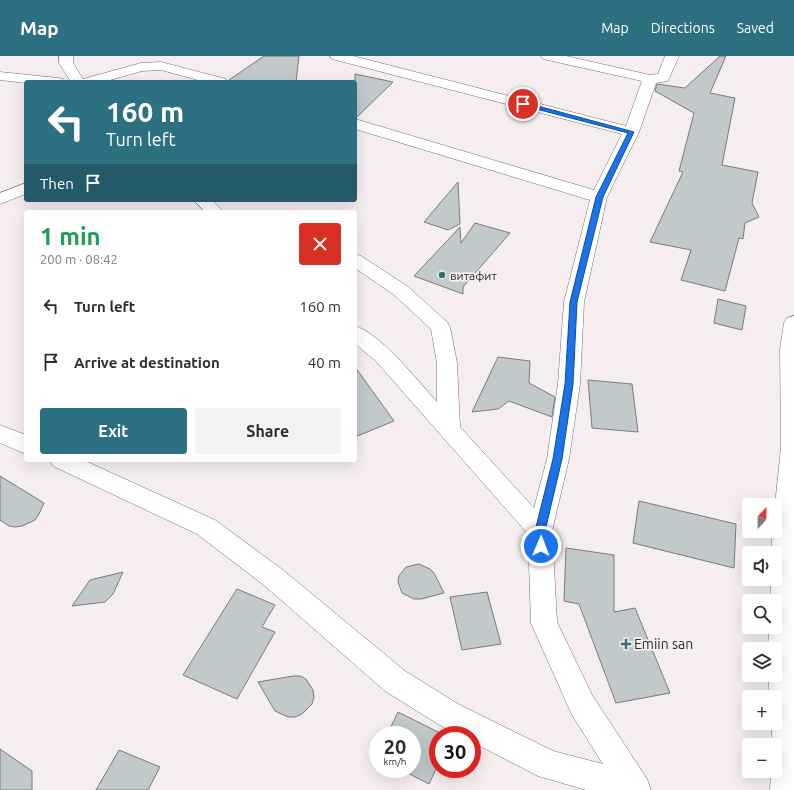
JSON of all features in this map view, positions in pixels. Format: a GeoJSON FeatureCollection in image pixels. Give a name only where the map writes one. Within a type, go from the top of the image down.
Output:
{"type":"FeatureCollection","features":[{"type":"Feature","properties":{"kind":"street"},"geometry":{"type":"LineString","coordinates":[[66,56],[66,63],[77,80]]}},
{"type":"Feature","properties":{"kind":"street"},"geometry":{"type":"LineString","coordinates":[[141,67],[152,56]]}},
{"type":"Feature","properties":{"kind":"street"},"geometry":{"type":"LineString","coordinates":[[337,56],[631,132]]}},
{"type":"Feature","properties":{"kind":"street"},"geometry":{"type":"LineString","coordinates":[[548,56],[650,79],[663,78],[672,56]]}},
{"type":"Feature","properties":{"kind":"street"},"geometry":{"type":"LineString","coordinates":[[94,80],[141,67],[161,66],[214,80]]}},
{"type":"Feature","properties":{"kind":"street"},"geometry":{"type":"LineString","coordinates":[[0,76],[39,80]]}},
{"type":"Feature","properties":{"kind":"street"},"geometry":{"type":"LineString","coordinates":[[635,789],[582,705],[544,624],[540,531],[558,459],[568,392],[574,302],[599,197],[631,132],[650,79]]}},
{"type":"Feature","properties":{"kind":"street"},"geometry":{"type":"LineString","coordinates":[[357,125],[599,197]]}},
{"type":"Feature","properties":{"kind":"street"},"geometry":{"type":"LineString","coordinates":[[0,199],[24,189]]}},
{"type":"Feature","properties":{"kind":"street"},"geometry":{"type":"LineString","coordinates":[[204,202],[213,210]]}},
{"type":"Feature","properties":{"kind":"street"},"geometry":{"type":"LineString","coordinates":[[357,261],[400,290],[440,327],[447,363],[449,430]]}},
{"type":"Feature","properties":{"kind":"street"},"geometry":{"type":"LineString","coordinates":[[785,790],[788,752],[781,660],[785,521],[793,448],[790,349],[794,323]]}},
{"type":"Feature","properties":{"kind":"street"},"geometry":{"type":"LineString","coordinates":[[357,335],[382,355],[540,531]]}},
{"type":"Feature","properties":{"kind":"street"},"geometry":{"type":"LineString","coordinates":[[0,433],[24,444]]}},
{"type":"Feature","properties":{"kind":"street"},"geometry":{"type":"LineString","coordinates":[[65,462],[206,527],[274,578],[396,681],[448,714],[549,765],[635,789]]}},
{"type":"Feature","properties":{"kind":"building"},"geometry":{"type":"Polygon","coordinates":[[[264,56],[299,56],[296,80],[229,80],[264,56]]]}},
{"type":"Feature","properties":{"kind":"building"},"geometry":{"type":"Polygon","coordinates":[[[720,56],[726,56],[710,93],[735,98],[722,165],[758,172],[752,203],[759,217],[745,223],[743,239],[739,238],[725,291],[681,280],[691,250],[650,242],[683,172],[679,171],[694,113],[655,91],[657,84],[685,88],[720,56]]]}},
{"type":"Feature","properties":{"kind":"building"},"geometry":{"type":"Polygon","coordinates":[[[355,74],[393,82],[357,117],[357,80],[355,80],[355,74]]]}},
{"type":"Feature","properties":{"kind":"building"},"geometry":{"type":"Polygon","coordinates":[[[458,182],[460,224],[448,230],[424,222],[458,182]]]}},
{"type":"Feature","properties":{"kind":"building"},"geometry":{"type":"Polygon","coordinates":[[[475,223],[510,233],[463,287],[463,294],[414,276],[460,227],[461,243],[475,223]]]}},
{"type":"Feature","properties":{"kind":"building"},"geometry":{"type":"Polygon","coordinates":[[[718,299],[746,306],[742,330],[714,323],[718,299]]]}},
{"type":"Feature","properties":{"kind":"building"},"geometry":{"type":"Polygon","coordinates":[[[498,357],[530,361],[529,383],[555,397],[552,417],[509,401],[498,409],[472,412],[498,357]]]}},
{"type":"Feature","properties":{"kind":"building"},"geometry":{"type":"Polygon","coordinates":[[[357,370],[394,421],[357,436],[357,370]]]}},
{"type":"Feature","properties":{"kind":"building"},"geometry":{"type":"Polygon","coordinates":[[[588,380],[632,384],[638,432],[592,428],[588,380]]]}},
{"type":"Feature","properties":{"kind":"building"},"geometry":{"type":"Polygon","coordinates":[[[0,476],[44,503],[35,520],[22,526],[15,527],[9,526],[0,520],[0,476]]]}},
{"type":"Feature","properties":{"kind":"building"},"geometry":{"type":"Polygon","coordinates":[[[639,501],[736,524],[734,568],[633,543],[639,501]]]}},
{"type":"Feature","properties":{"kind":"building"},"geometry":{"type":"Polygon","coordinates":[[[566,548],[614,555],[614,612],[635,608],[670,693],[616,703],[579,604],[564,601],[566,548]]]}},
{"type":"Feature","properties":{"kind":"building"},"geometry":{"type":"Polygon","coordinates":[[[419,564],[430,569],[434,573],[444,593],[421,599],[414,599],[402,593],[398,582],[399,576],[406,567],[419,564]]]}},
{"type":"Feature","properties":{"kind":"building"},"geometry":{"type":"Polygon","coordinates":[[[123,572],[113,594],[105,602],[72,606],[90,580],[123,572]]]}},
{"type":"Feature","properties":{"kind":"building"},"geometry":{"type":"Polygon","coordinates":[[[237,589],[275,605],[262,627],[275,632],[237,699],[183,675],[237,589]]]}},
{"type":"Feature","properties":{"kind":"building"},"geometry":{"type":"Polygon","coordinates":[[[487,592],[501,644],[462,650],[450,597],[487,592]]]}},
{"type":"Feature","properties":{"kind":"building"},"geometry":{"type":"Polygon","coordinates":[[[300,676],[306,679],[313,690],[314,697],[312,704],[302,714],[295,717],[288,717],[275,711],[258,682],[300,676]]]}},
{"type":"Feature","properties":{"kind":"building"},"geometry":{"type":"Polygon","coordinates":[[[398,712],[429,728],[429,778],[432,778],[429,784],[417,778],[421,778],[421,726],[391,726],[398,712]]]}},
{"type":"Feature","properties":{"kind":"building"},"geometry":{"type":"Polygon","coordinates":[[[0,749],[32,771],[32,790],[0,790],[0,749]]]}},
{"type":"Feature","properties":{"kind":"building"},"geometry":{"type":"Polygon","coordinates":[[[119,750],[160,767],[148,790],[96,790],[119,750]]]}},
{"type":"Feature","properties":{"kind":"place","name":"витафит"},"geometry":{"type":"Point","coordinates":[442,275]}},
{"type":"Feature","properties":{"kind":"place","name":"Emiin san"},"geometry":{"type":"Point","coordinates":[626,644]}},
{"type":"Feature","properties":{"kind":"route"},"geometry":{"type":"LineString","coordinates":[[523,104],[631,132],[599,197],[587,253],[574,302],[569,384],[558,459],[540,531],[541,546]]}}]}
